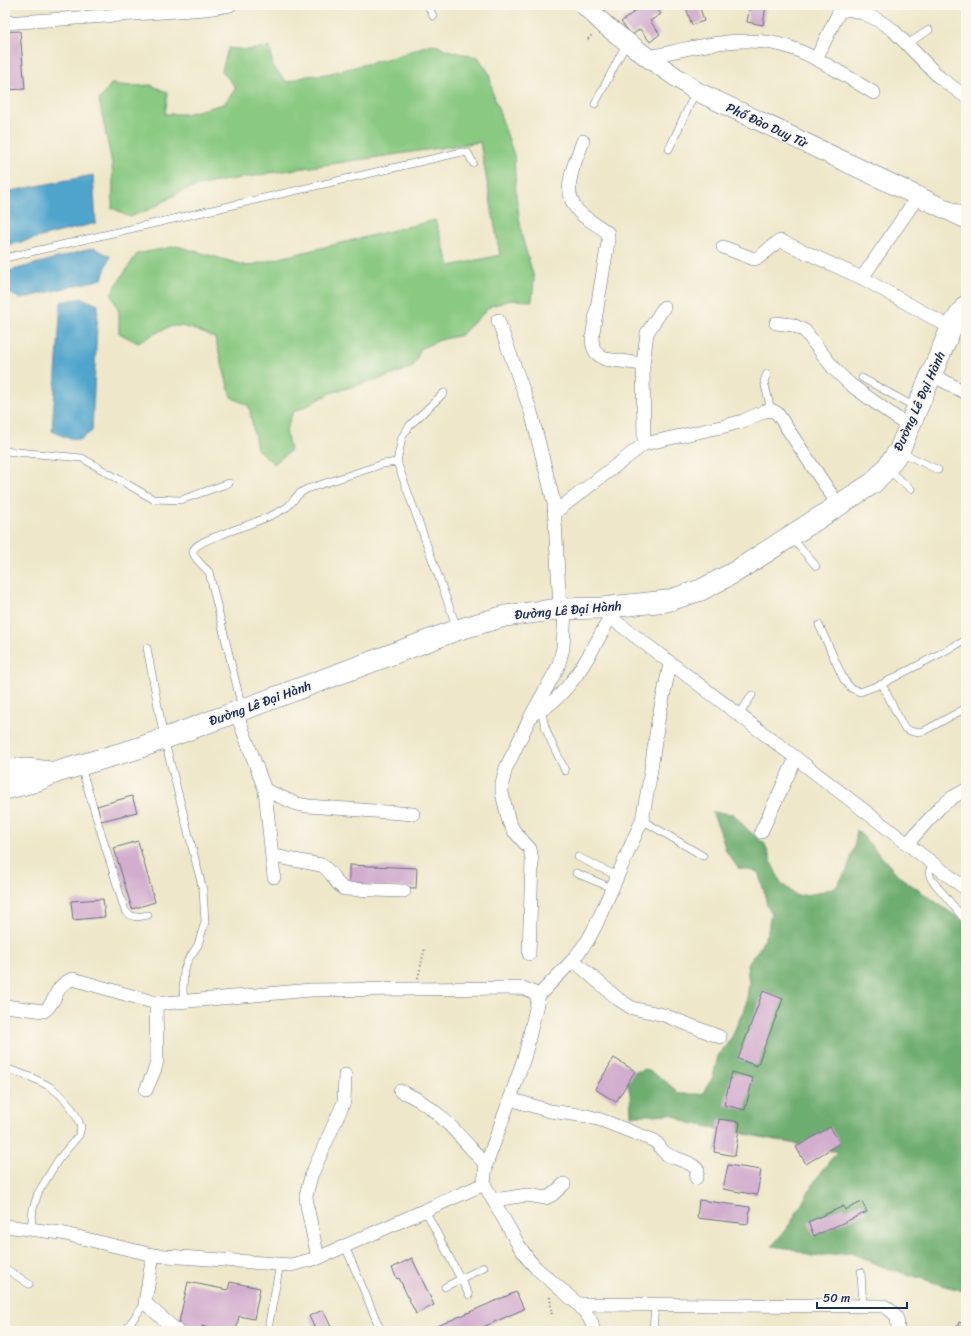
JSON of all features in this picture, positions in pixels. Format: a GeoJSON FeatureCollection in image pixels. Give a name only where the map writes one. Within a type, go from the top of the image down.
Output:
{"type":"FeatureCollection","features":[{"type":"Feature","properties":{"kind":"main road","name":"Đường Lê Đại Hành"},"geometry":{"type":"LineString","coordinates":[[5,789],[33,782],[57,772],[138,748],[457,630],[505,616],[562,609],[606,613],[666,601],[701,590],[735,572],[873,483],[886,469],[899,451],[951,328],[966,306]]}},
{"type":"Feature","properties":{"kind":"main road","name":"Đường Lê Đại Hành"},"geometry":{"type":"LineString","coordinates":[[5,770],[57,772]]}},
{"type":"Feature","properties":{"kind":"street"},"geometry":{"type":"LineString","coordinates":[[5,23],[206,9],[230,5]]}},
{"type":"Feature","properties":{"kind":"street","name":"Phố Đào Duy Từ"},"geometry":{"type":"LineString","coordinates":[[584,5],[606,26],[647,58],[696,91],[966,219]]}},
{"type":"Feature","properties":{"kind":"street"},"geometry":{"type":"LineString","coordinates":[[816,60],[839,12],[848,9],[863,13],[878,20],[892,30],[939,77],[966,97]]}},
{"type":"Feature","properties":{"kind":"street"},"geometry":{"type":"LineString","coordinates":[[647,58],[723,42],[760,42],[782,45],[798,50],[874,93]]}},
{"type":"Feature","properties":{"kind":"street"},"geometry":{"type":"LineString","coordinates":[[583,141],[570,176],[569,189],[573,204],[578,212],[608,233],[608,242],[592,338],[593,349],[605,359],[643,364]]}},
{"type":"Feature","properties":{"kind":"street"},"geometry":{"type":"LineString","coordinates":[[862,278],[918,196]]}},
{"type":"Feature","properties":{"kind":"street"},"geometry":{"type":"LineString","coordinates":[[723,247],[754,259],[759,258],[775,242],[781,241],[862,278],[951,328]]}},
{"type":"Feature","properties":{"kind":"street"},"geometry":{"type":"LineString","coordinates":[[644,444],[643,364],[646,333],[664,307]]}},
{"type":"Feature","properties":{"kind":"street"},"geometry":{"type":"LineString","coordinates":[[498,320],[531,412],[554,503],[562,609],[563,648],[558,667],[537,712],[506,768],[502,783],[502,793],[508,822],[514,832],[530,849],[532,860],[529,954]]}},
{"type":"Feature","properties":{"kind":"street"},"geometry":{"type":"LineString","coordinates":[[776,323],[793,325],[805,331],[834,369],[851,385],[909,427]]}},
{"type":"Feature","properties":{"kind":"street"},"geometry":{"type":"LineString","coordinates":[[931,374],[966,393]]}},
{"type":"Feature","properties":{"kind":"street"},"geometry":{"type":"LineString","coordinates":[[554,513],[644,444],[725,426],[771,410],[777,413],[839,506]]}},
{"type":"Feature","properties":{"kind":"street"},"geometry":{"type":"LineString","coordinates":[[537,712],[555,700],[586,661],[606,613],[670,664],[796,758],[966,889]]}},
{"type":"Feature","properties":{"kind":"street"},"geometry":{"type":"LineString","coordinates":[[593,1331],[592,1323],[578,1304],[536,1268],[518,1244],[484,1184],[486,1164],[510,1099],[529,1041],[539,995],[573,960],[588,940],[642,820],[658,721],[670,664]]}},
{"type":"Feature","properties":{"kind":"street"},"geometry":{"type":"LineString","coordinates":[[239,710],[265,790],[274,877]]}},
{"type":"Feature","properties":{"kind":"street"},"geometry":{"type":"LineString","coordinates":[[761,832],[796,758]]}},
{"type":"Feature","properties":{"kind":"street"},"geometry":{"type":"LineString","coordinates":[[265,790],[296,804],[308,806],[413,814]]}},
{"type":"Feature","properties":{"kind":"street"},"geometry":{"type":"LineString","coordinates":[[907,844],[940,807],[953,797],[966,790]]}},
{"type":"Feature","properties":{"kind":"street"},"geometry":{"type":"LineString","coordinates":[[273,856],[321,865],[325,867],[339,886],[344,888],[404,891]]}},
{"type":"Feature","properties":{"kind":"street"},"geometry":{"type":"LineString","coordinates":[[573,960],[618,999],[632,1008],[664,1015],[720,1037]]}},
{"type":"Feature","properties":{"kind":"street"},"geometry":{"type":"LineString","coordinates":[[5,1006],[44,1011],[61,985],[65,981],[73,979],[156,1002],[166,1003],[311,990],[523,988],[539,995]]}},
{"type":"Feature","properties":{"kind":"street"},"geometry":{"type":"LineString","coordinates":[[146,1090],[155,1069],[157,1060],[156,1002]]}},
{"type":"Feature","properties":{"kind":"street"},"geometry":{"type":"LineString","coordinates":[[318,1258],[306,1196],[311,1176],[344,1102],[345,1075]]}},
{"type":"Feature","properties":{"kind":"street"},"geometry":{"type":"LineString","coordinates":[[400,1091],[412,1095],[437,1113],[486,1164]]}},
{"type":"Feature","properties":{"kind":"street"},"geometry":{"type":"LineString","coordinates":[[510,1099],[550,1111],[587,1116],[601,1120],[655,1141],[662,1151],[668,1155],[682,1159],[694,1166],[698,1170],[696,1178]]}},
{"type":"Feature","properties":{"kind":"street"},"geometry":{"type":"LineString","coordinates":[[5,1226],[61,1233],[153,1255],[291,1265],[318,1258],[484,1184]]}},
{"type":"Feature","properties":{"kind":"street"},"geometry":{"type":"LineString","coordinates":[[494,1200],[527,1195],[546,1198],[552,1195],[564,1184]]}},
{"type":"Feature","properties":{"kind":"street"},"geometry":{"type":"LineString","coordinates":[[153,1255],[145,1303],[177,1331]]}},
{"type":"Feature","properties":{"kind":"street"},"geometry":{"type":"LineString","coordinates":[[578,1304],[884,1306],[894,1312],[898,1320],[898,1331]]}},
{"type":"Feature","properties":{"kind":"lane"},"geometry":{"type":"LineString","coordinates":[[428,5],[433,16]]}},
{"type":"Feature","properties":{"kind":"lane"},"geometry":{"type":"LineString","coordinates":[[907,44],[929,30]]}},
{"type":"Feature","properties":{"kind":"lane"},"geometry":{"type":"LineString","coordinates":[[595,104],[627,42]]}},
{"type":"Feature","properties":{"kind":"lane"},"geometry":{"type":"LineString","coordinates":[[669,149],[696,91]]}},
{"type":"Feature","properties":{"kind":"lane"},"geometry":{"type":"LineString","coordinates":[[5,258],[462,152],[468,153],[473,163]]}},
{"type":"Feature","properties":{"kind":"lane"},"geometry":{"type":"LineString","coordinates":[[767,374],[764,381],[771,410]]}},
{"type":"Feature","properties":{"kind":"lane"},"geometry":{"type":"LineString","coordinates":[[862,378],[917,408]]}},
{"type":"Feature","properties":{"kind":"lane"},"geometry":{"type":"LineString","coordinates":[[444,393],[410,425],[402,437],[396,462],[457,630]]}},
{"type":"Feature","properties":{"kind":"lane"},"geometry":{"type":"LineString","coordinates":[[5,451],[82,458],[153,499],[181,500],[229,483]]}},
{"type":"Feature","properties":{"kind":"lane"},"geometry":{"type":"LineString","coordinates":[[899,451],[938,470]]}},
{"type":"Feature","properties":{"kind":"lane"},"geometry":{"type":"LineString","coordinates":[[239,710],[209,572],[193,556],[193,551],[202,543],[269,516],[287,507],[299,492],[383,464],[396,462]]}},
{"type":"Feature","properties":{"kind":"lane"},"geometry":{"type":"LineString","coordinates":[[886,469],[911,489]]}},
{"type":"Feature","properties":{"kind":"lane"},"geometry":{"type":"LineString","coordinates":[[791,536],[816,566]]}},
{"type":"Feature","properties":{"kind":"lane"},"geometry":{"type":"LineString","coordinates":[[819,625],[844,680],[851,688],[860,692],[882,684],[966,640]]}},
{"type":"Feature","properties":{"kind":"lane"},"geometry":{"type":"LineString","coordinates":[[147,648],[164,738],[203,890],[204,926],[198,945],[188,960],[184,970],[184,1002]]}},
{"type":"Feature","properties":{"kind":"lane"},"geometry":{"type":"LineString","coordinates":[[882,684],[904,728],[913,732],[924,731],[966,708]]}},
{"type":"Feature","properties":{"kind":"lane"},"geometry":{"type":"LineString","coordinates":[[739,715],[752,695]]}},
{"type":"Feature","properties":{"kind":"lane"},"geometry":{"type":"LineString","coordinates":[[537,712],[565,771]]}},
{"type":"Feature","properties":{"kind":"lane"},"geometry":{"type":"LineString","coordinates":[[80,765],[126,911],[130,916],[135,918],[148,915]]}},
{"type":"Feature","properties":{"kind":"lane"},"geometry":{"type":"LineString","coordinates":[[642,820],[703,856]]}},
{"type":"Feature","properties":{"kind":"lane"},"geometry":{"type":"LineString","coordinates":[[578,857],[614,882]]}},
{"type":"Feature","properties":{"kind":"lane"},"geometry":{"type":"LineString","coordinates":[[933,864],[928,872],[931,879],[966,920]]}},
{"type":"Feature","properties":{"kind":"lane"},"geometry":{"type":"LineString","coordinates":[[576,873],[614,882]]}},
{"type":"Feature","properties":{"kind":"lane"},"geometry":{"type":"LineString","coordinates":[[5,1068],[34,1078],[52,1087],[74,1111],[81,1128],[79,1135],[58,1160],[38,1193],[33,1210],[31,1229]]}},
{"type":"Feature","properties":{"kind":"lane"},"geometry":{"type":"LineString","coordinates":[[425,1210],[469,1295]]}},
{"type":"Feature","properties":{"kind":"lane"},"geometry":{"type":"LineString","coordinates":[[345,1246],[380,1331]]}},
{"type":"Feature","properties":{"kind":"lane"},"geometry":{"type":"LineString","coordinates":[[269,1323],[280,1264]]}},
{"type":"Feature","properties":{"kind":"lane"},"geometry":{"type":"LineString","coordinates":[[445,1287],[484,1267]]}},
{"type":"Feature","properties":{"kind":"lane"},"geometry":{"type":"LineString","coordinates":[[5,1268],[28,1284]]}},
{"type":"Feature","properties":{"kind":"lane"},"geometry":{"type":"LineString","coordinates":[[861,1272],[862,1307]]}},
{"type":"Feature","properties":{"kind":"lane"},"geometry":{"type":"LineString","coordinates":[[128,1331],[129,1325],[145,1303]]}},
{"type":"Feature","properties":{"kind":"lane"},"geometry":{"type":"LineString","coordinates":[[653,1331],[655,1304]]}},
{"type":"Feature","properties":{"kind":"path"},"geometry":{"type":"LineString","coordinates":[[416,989],[425,947]]}},
{"type":"Feature","properties":{"kind":"green space"},"geometry":{"type":"Polygon","coordinates":[[[432,44],[454,52],[478,57],[489,73],[493,94],[514,155],[516,195],[522,237],[534,278],[532,301],[511,300],[491,306],[461,335],[440,340],[421,348],[413,367],[392,375],[330,393],[293,412],[286,430],[290,451],[274,464],[257,449],[249,406],[231,397],[215,338],[190,328],[176,326],[162,330],[138,343],[119,333],[119,312],[111,293],[137,254],[177,246],[247,266],[435,220],[450,266],[500,255],[480,142],[270,173],[198,186],[183,191],[155,207],[130,217],[112,208],[112,164],[99,100],[111,84],[130,86],[151,85],[168,93],[165,114],[185,114],[224,104],[236,88],[222,71],[228,48],[249,50],[270,47],[273,67],[287,82],[307,76],[327,74],[390,58],[432,44]]]}},
{"type":"Feature","properties":{"kind":"green space"},"geometry":{"type":"Polygon","coordinates":[[[712,812],[733,814],[748,830],[765,844],[781,883],[797,896],[818,893],[837,886],[847,870],[854,849],[857,830],[900,877],[966,923],[966,1292],[886,1268],[851,1253],[811,1256],[793,1249],[772,1246],[790,1224],[819,1174],[837,1152],[689,1123],[671,1114],[631,1115],[630,1094],[626,1074],[646,1069],[664,1080],[680,1094],[702,1094],[713,1077],[718,1056],[730,1040],[746,1005],[749,984],[747,964],[759,949],[768,931],[771,912],[767,906],[758,872],[738,868],[726,851],[712,812]]]}},
{"type":"Feature","properties":{"kind":"water"},"geometry":{"type":"Polygon","coordinates":[[[93,175],[96,223],[9,245],[6,192],[93,175]]]}},
{"type":"Feature","properties":{"kind":"water"},"geometry":{"type":"Polygon","coordinates":[[[94,248],[110,256],[102,279],[20,299],[5,290],[9,271],[94,248]]]}},
{"type":"Feature","properties":{"kind":"water"},"geometry":{"type":"Polygon","coordinates":[[[82,298],[98,305],[92,431],[80,440],[65,437],[52,431],[61,302],[82,298]]]}},
{"type":"Feature","properties":{"kind":"building"},"geometry":{"type":"Polygon","coordinates":[[[600,5],[610,5],[605,10],[600,5]]]}},
{"type":"Feature","properties":{"kind":"building"},"geometry":{"type":"Polygon","coordinates":[[[643,5],[654,5],[661,14],[650,21],[660,34],[650,42],[640,29],[632,35],[621,22],[643,5]]]}},
{"type":"Feature","properties":{"kind":"building"},"geometry":{"type":"Polygon","coordinates":[[[685,5],[699,5],[704,21],[692,25],[685,5]]]}},
{"type":"Feature","properties":{"kind":"building"},"geometry":{"type":"Polygon","coordinates":[[[750,5],[766,5],[763,25],[747,22],[750,5]]]}},
{"type":"Feature","properties":{"kind":"building"},"geometry":{"type":"Polygon","coordinates":[[[20,31],[25,89],[5,90],[5,32],[20,31]]]}},
{"type":"Feature","properties":{"kind":"building"},"geometry":{"type":"Polygon","coordinates":[[[132,796],[137,812],[101,821],[97,806],[132,796]]]}},
{"type":"Feature","properties":{"kind":"building"},"geometry":{"type":"Polygon","coordinates":[[[138,841],[155,902],[132,909],[114,848],[138,841]]]}},
{"type":"Feature","properties":{"kind":"building"},"geometry":{"type":"Polygon","coordinates":[[[349,865],[417,868],[416,888],[349,885],[349,865]]]}},
{"type":"Feature","properties":{"kind":"building"},"geometry":{"type":"Polygon","coordinates":[[[103,899],[105,917],[73,920],[71,901],[103,899]]]}},
{"type":"Feature","properties":{"kind":"building"},"geometry":{"type":"Polygon","coordinates":[[[763,991],[783,999],[757,1066],[738,1059],[763,991]]]}},
{"type":"Feature","properties":{"kind":"building"},"geometry":{"type":"Polygon","coordinates":[[[614,1058],[635,1071],[616,1102],[595,1089],[614,1058]]]}},
{"type":"Feature","properties":{"kind":"building"},"geometry":{"type":"Polygon","coordinates":[[[732,1072],[753,1078],[745,1110],[724,1105],[732,1072]]]}},
{"type":"Feature","properties":{"kind":"building"},"geometry":{"type":"Polygon","coordinates":[[[719,1119],[740,1122],[735,1156],[714,1152],[719,1119]]]}},
{"type":"Feature","properties":{"kind":"building"},"geometry":{"type":"Polygon","coordinates":[[[830,1127],[840,1143],[806,1164],[796,1147],[830,1127]]]}},
{"type":"Feature","properties":{"kind":"building"},"geometry":{"type":"Polygon","coordinates":[[[728,1165],[761,1170],[757,1195],[723,1189],[728,1165]]]}},
{"type":"Feature","properties":{"kind":"building"},"geometry":{"type":"Polygon","coordinates":[[[699,1200],[750,1207],[748,1224],[697,1218],[699,1200]]]}},
{"type":"Feature","properties":{"kind":"building"},"geometry":{"type":"Polygon","coordinates":[[[862,1202],[867,1212],[814,1236],[808,1222],[844,1206],[845,1210],[862,1202]]]}},
{"type":"Feature","properties":{"kind":"building"},"geometry":{"type":"Polygon","coordinates":[[[412,1258],[434,1305],[416,1314],[399,1278],[397,1279],[392,1268],[412,1258]]]}},
{"type":"Feature","properties":{"kind":"building"},"geometry":{"type":"Polygon","coordinates":[[[188,1282],[228,1290],[230,1282],[260,1288],[254,1319],[239,1316],[236,1331],[220,1331],[202,1326],[201,1331],[184,1331],[177,1325],[188,1282]]]}},
{"type":"Feature","properties":{"kind":"building"},"geometry":{"type":"Polygon","coordinates":[[[516,1292],[524,1309],[474,1331],[426,1331],[516,1292]]]}},
{"type":"Feature","properties":{"kind":"building"},"geometry":{"type":"Polygon","coordinates":[[[323,1310],[333,1331],[316,1331],[309,1316],[323,1310]]]}},
{"type":"Feature","properties":{"kind":"building"},"geometry":{"type":"Polygon","coordinates":[[[959,1322],[966,1325],[966,1331],[956,1331],[959,1322]]]}}]}
